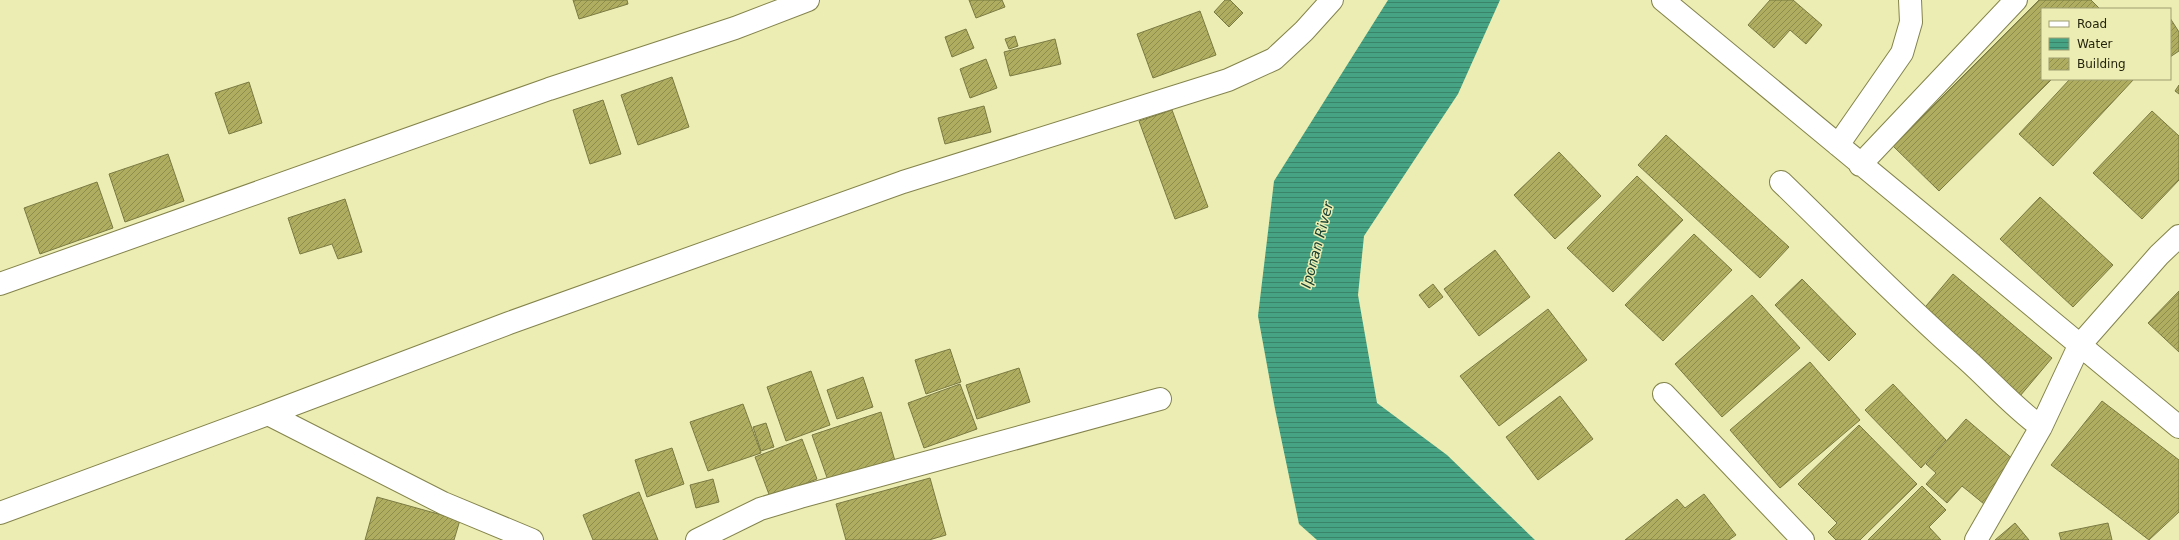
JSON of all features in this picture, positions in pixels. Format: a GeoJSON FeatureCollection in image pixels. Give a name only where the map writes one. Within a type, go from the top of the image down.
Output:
{"type":"FeatureCollection","features":[{"type":"Feature","properties":{"kind":"street"},"geometry":{"type":"LineString","coordinates":[[0,284],[549,89],[735,28],[808,0]]}},
{"type":"Feature","properties":{"kind":"street"},"geometry":{"type":"LineString","coordinates":[[0,514],[509,323],[896,184],[1228,80],[1274,59],[1304,31],[1332,0]]}},
{"type":"Feature","properties":{"kind":"street"},"geometry":{"type":"LineString","coordinates":[[1663,0],[1838,145],[1860,165],[2179,427]]}},
{"type":"Feature","properties":{"kind":"street"},"geometry":{"type":"LineString","coordinates":[[1838,145],[1902,53],[1911,22],[1910,0]]}},
{"type":"Feature","properties":{"kind":"street"},"geometry":{"type":"LineString","coordinates":[[1860,165],[2016,0]]}},
{"type":"Feature","properties":{"kind":"street"},"geometry":{"type":"LineString","coordinates":[[1781,182],[1933,331],[1966,359],[2014,407],[2041,427]]}},
{"type":"Feature","properties":{"kind":"street"},"geometry":{"type":"LineString","coordinates":[[1976,540],[2041,427],[2079,346],[2159,255],[2179,236]]}},
{"type":"Feature","properties":{"kind":"street"},"geometry":{"type":"LineString","coordinates":[[1664,394],[1803,540]]}},
{"type":"Feature","properties":{"kind":"street"},"geometry":{"type":"LineString","coordinates":[[697,540],[760,509],[1160,399]]}},
{"type":"Feature","properties":{"kind":"street"},"geometry":{"type":"LineString","coordinates":[[268,414],[443,503],[532,540]]}},
{"type":"Feature","properties":{"kind":"water","name":"Iponan River"},"geometry":{"type":"Polygon","coordinates":[[[1388,0],[1500,0],[1458,94],[1364,236],[1358,295],[1377,403],[1447,455],[1535,540],[1317,540],[1299,524],[1275,409],[1258,316],[1274,181],[1388,0]]]}},
{"type":"Feature","properties":{"kind":"building"},"geometry":{"type":"Polygon","coordinates":[[[573,0],[627,0],[628,4],[579,19],[573,0]]]}},
{"type":"Feature","properties":{"kind":"building"},"geometry":{"type":"Polygon","coordinates":[[[969,0],[1002,0],[1005,7],[976,18],[969,0]]]}},
{"type":"Feature","properties":{"kind":"building"},"geometry":{"type":"Polygon","coordinates":[[[1225,0],[1230,0],[1243,13],[1229,27],[1214,12],[1225,0]]]}},
{"type":"Feature","properties":{"kind":"building"},"geometry":{"type":"Polygon","coordinates":[[[1770,0],[1793,0],[1822,25],[1806,44],[1790,30],[1774,48],[1748,25],[1770,0]]]}},
{"type":"Feature","properties":{"kind":"building"},"geometry":{"type":"Polygon","coordinates":[[[2039,0],[2091,0],[2099,8],[2041,8],[2041,80],[2051,80],[1939,191],[1893,146],[2039,0]]]}},
{"type":"Feature","properties":{"kind":"building"},"geometry":{"type":"Polygon","coordinates":[[[1200,11],[1216,55],[1153,78],[1137,34],[1200,11]]]}},
{"type":"Feature","properties":{"kind":"building"},"geometry":{"type":"Polygon","coordinates":[[[2171,20],[2179,32],[2179,51],[2171,56],[2171,20]]]}},
{"type":"Feature","properties":{"kind":"building"},"geometry":{"type":"Polygon","coordinates":[[[966,29],[974,48],[952,57],[945,37],[966,29]]]}},
{"type":"Feature","properties":{"kind":"building"},"geometry":{"type":"Polygon","coordinates":[[[1015,36],[1018,46],[1009,49],[1005,39],[1015,36]]]}},
{"type":"Feature","properties":{"kind":"building"},"geometry":{"type":"Polygon","coordinates":[[[1055,39],[1061,64],[1010,76],[1004,52],[1055,39]]]}},
{"type":"Feature","properties":{"kind":"building"},"geometry":{"type":"Polygon","coordinates":[[[986,59],[997,88],[970,98],[960,69],[986,59]]]}},
{"type":"Feature","properties":{"kind":"building"},"geometry":{"type":"Polygon","coordinates":[[[672,77],[689,127],[638,145],[621,95],[672,77]]]}},
{"type":"Feature","properties":{"kind":"building"},"geometry":{"type":"Polygon","coordinates":[[[2069,80],[2133,80],[2053,166],[2019,134],[2069,80]]]}},
{"type":"Feature","properties":{"kind":"building"},"geometry":{"type":"Polygon","coordinates":[[[249,82],[262,123],[229,134],[215,93],[249,82]]]}},
{"type":"Feature","properties":{"kind":"building"},"geometry":{"type":"Polygon","coordinates":[[[2179,85],[2179,94],[2175,91],[2179,85]]]}},
{"type":"Feature","properties":{"kind":"building"},"geometry":{"type":"Polygon","coordinates":[[[603,100],[621,154],[590,164],[573,110],[603,100]]]}},
{"type":"Feature","properties":{"kind":"building"},"geometry":{"type":"Polygon","coordinates":[[[984,106],[991,132],[945,144],[938,118],[984,106]]]}},
{"type":"Feature","properties":{"kind":"building"},"geometry":{"type":"Polygon","coordinates":[[[1172,110],[1208,207],[1175,219],[1139,121],[1172,110]]]}},
{"type":"Feature","properties":{"kind":"building"},"geometry":{"type":"Polygon","coordinates":[[[2152,111],[2179,136],[2179,180],[2142,219],[2093,173],[2152,111]]]}},
{"type":"Feature","properties":{"kind":"building"},"geometry":{"type":"Polygon","coordinates":[[[1666,135],[1789,247],[1760,278],[1638,165],[1666,135]]]}},
{"type":"Feature","properties":{"kind":"building"},"geometry":{"type":"Polygon","coordinates":[[[1559,152],[1601,196],[1555,239],[1514,195],[1559,152]]]}},
{"type":"Feature","properties":{"kind":"building"},"geometry":{"type":"Polygon","coordinates":[[[168,154],[184,201],[125,222],[109,174],[168,154]]]}},
{"type":"Feature","properties":{"kind":"building"},"geometry":{"type":"Polygon","coordinates":[[[1637,176],[1683,220],[1613,292],[1567,248],[1637,176]]]}},
{"type":"Feature","properties":{"kind":"building"},"geometry":{"type":"Polygon","coordinates":[[[97,182],[113,228],[40,254],[24,208],[97,182]]]}},
{"type":"Feature","properties":{"kind":"building"},"geometry":{"type":"Polygon","coordinates":[[[2040,197],[2113,265],[2073,307],[2000,239],[2040,197]]]}},
{"type":"Feature","properties":{"kind":"building"},"geometry":{"type":"Polygon","coordinates":[[[345,199],[362,252],[338,259],[332,244],[300,254],[288,218],[345,199]]]}},
{"type":"Feature","properties":{"kind":"building"},"geometry":{"type":"Polygon","coordinates":[[[1694,234],[1732,270],[1663,341],[1625,305],[1694,234]]]}},
{"type":"Feature","properties":{"kind":"building"},"geometry":{"type":"Polygon","coordinates":[[[1495,250],[1530,297],[1479,336],[1444,289],[1495,250]]]}},
{"type":"Feature","properties":{"kind":"building"},"geometry":{"type":"Polygon","coordinates":[[[1953,274],[2052,358],[2020,396],[1921,312],[1953,274]]]}},
{"type":"Feature","properties":{"kind":"building"},"geometry":{"type":"Polygon","coordinates":[[[1802,279],[1856,334],[1829,361],[1775,305],[1802,279]]]}},
{"type":"Feature","properties":{"kind":"building"},"geometry":{"type":"Polygon","coordinates":[[[1433,284],[1443,297],[1429,308],[1419,295],[1433,284]]]}},
{"type":"Feature","properties":{"kind":"building"},"geometry":{"type":"Polygon","coordinates":[[[2179,291],[2179,352],[2148,323],[2179,291]]]}},
{"type":"Feature","properties":{"kind":"building"},"geometry":{"type":"Polygon","coordinates":[[[1752,295],[1800,348],[1722,417],[1675,364],[1752,295]]]}},
{"type":"Feature","properties":{"kind":"building"},"geometry":{"type":"Polygon","coordinates":[[[1548,309],[1587,360],[1499,426],[1460,376],[1548,309]]]}},
{"type":"Feature","properties":{"kind":"building"},"geometry":{"type":"Polygon","coordinates":[[[950,349],[961,382],[926,394],[915,360],[950,349]]]}},
{"type":"Feature","properties":{"kind":"building"},"geometry":{"type":"Polygon","coordinates":[[[1810,362],[1860,420],[1780,488],[1730,430],[1810,362]]]}},
{"type":"Feature","properties":{"kind":"building"},"geometry":{"type":"Polygon","coordinates":[[[1019,368],[1030,402],[977,419],[966,385],[1019,368]]]}},
{"type":"Feature","properties":{"kind":"building"},"geometry":{"type":"Polygon","coordinates":[[[811,371],[830,425],[786,441],[767,387],[811,371]]]}},
{"type":"Feature","properties":{"kind":"building"},"geometry":{"type":"Polygon","coordinates":[[[863,377],[873,407],[837,419],[827,390],[863,377]]]}},
{"type":"Feature","properties":{"kind":"building"},"geometry":{"type":"Polygon","coordinates":[[[960,384],[977,429],[924,448],[908,403],[960,384]]]}},
{"type":"Feature","properties":{"kind":"building"},"geometry":{"type":"Polygon","coordinates":[[[1893,384],[1946,440],[1921,468],[1865,410],[1893,384]]]}},
{"type":"Feature","properties":{"kind":"building"},"geometry":{"type":"Polygon","coordinates":[[[1560,396],[1593,439],[1538,480],[1506,437],[1560,396]]]}},
{"type":"Feature","properties":{"kind":"building"},"geometry":{"type":"Polygon","coordinates":[[[2102,401],[2179,460],[2179,512],[2149,540],[2051,465],[2102,401]]]}},
{"type":"Feature","properties":{"kind":"building"},"geometry":{"type":"Polygon","coordinates":[[[743,404],[761,453],[708,471],[690,422],[743,404]]]}},
{"type":"Feature","properties":{"kind":"building"},"geometry":{"type":"Polygon","coordinates":[[[881,412],[897,468],[830,486],[812,435],[881,412]]]}},
{"type":"Feature","properties":{"kind":"building"},"geometry":{"type":"Polygon","coordinates":[[[1966,419],[2015,461],[1984,504],[1962,486],[1947,503],[1926,484],[1936,473],[1926,464],[1966,419]]]}},
{"type":"Feature","properties":{"kind":"building"},"geometry":{"type":"Polygon","coordinates":[[[766,423],[774,447],[761,451],[753,427],[766,423]]]}},
{"type":"Feature","properties":{"kind":"building"},"geometry":{"type":"Polygon","coordinates":[[[1859,425],[1917,484],[1860,540],[1836,540],[1828,532],[1837,523],[1798,484],[1859,425]]]}},
{"type":"Feature","properties":{"kind":"building"},"geometry":{"type":"Polygon","coordinates":[[[802,439],[817,479],[770,497],[755,457],[802,439]]]}},
{"type":"Feature","properties":{"kind":"building"},"geometry":{"type":"Polygon","coordinates":[[[672,448],[684,484],[647,497],[635,460],[672,448]]]}},
{"type":"Feature","properties":{"kind":"building"},"geometry":{"type":"Polygon","coordinates":[[[930,478],[946,535],[929,540],[846,540],[836,504],[930,478]]]}},
{"type":"Feature","properties":{"kind":"building"},"geometry":{"type":"Polygon","coordinates":[[[713,479],[719,502],[696,508],[690,485],[713,479]]]}},
{"type":"Feature","properties":{"kind":"building"},"geometry":{"type":"Polygon","coordinates":[[[1922,486],[1946,510],[1929,527],[1941,540],[1868,540],[1922,486]]]}},
{"type":"Feature","properties":{"kind":"building"},"geometry":{"type":"Polygon","coordinates":[[[639,492],[658,540],[593,540],[583,515],[639,492]]]}},
{"type":"Feature","properties":{"kind":"building"},"geometry":{"type":"Polygon","coordinates":[[[1704,494],[1736,535],[1729,540],[1625,540],[1677,499],[1685,508],[1704,494]]]}},
{"type":"Feature","properties":{"kind":"building"},"geometry":{"type":"Polygon","coordinates":[[[377,497],[460,520],[454,540],[365,540],[377,497]]]}},
{"type":"Feature","properties":{"kind":"building"},"geometry":{"type":"Polygon","coordinates":[[[2015,523],[2029,540],[1995,540],[2015,523]]]}},
{"type":"Feature","properties":{"kind":"building"},"geometry":{"type":"Polygon","coordinates":[[[2108,523],[2112,540],[2061,540],[2059,533],[2108,523]]]}}]}
